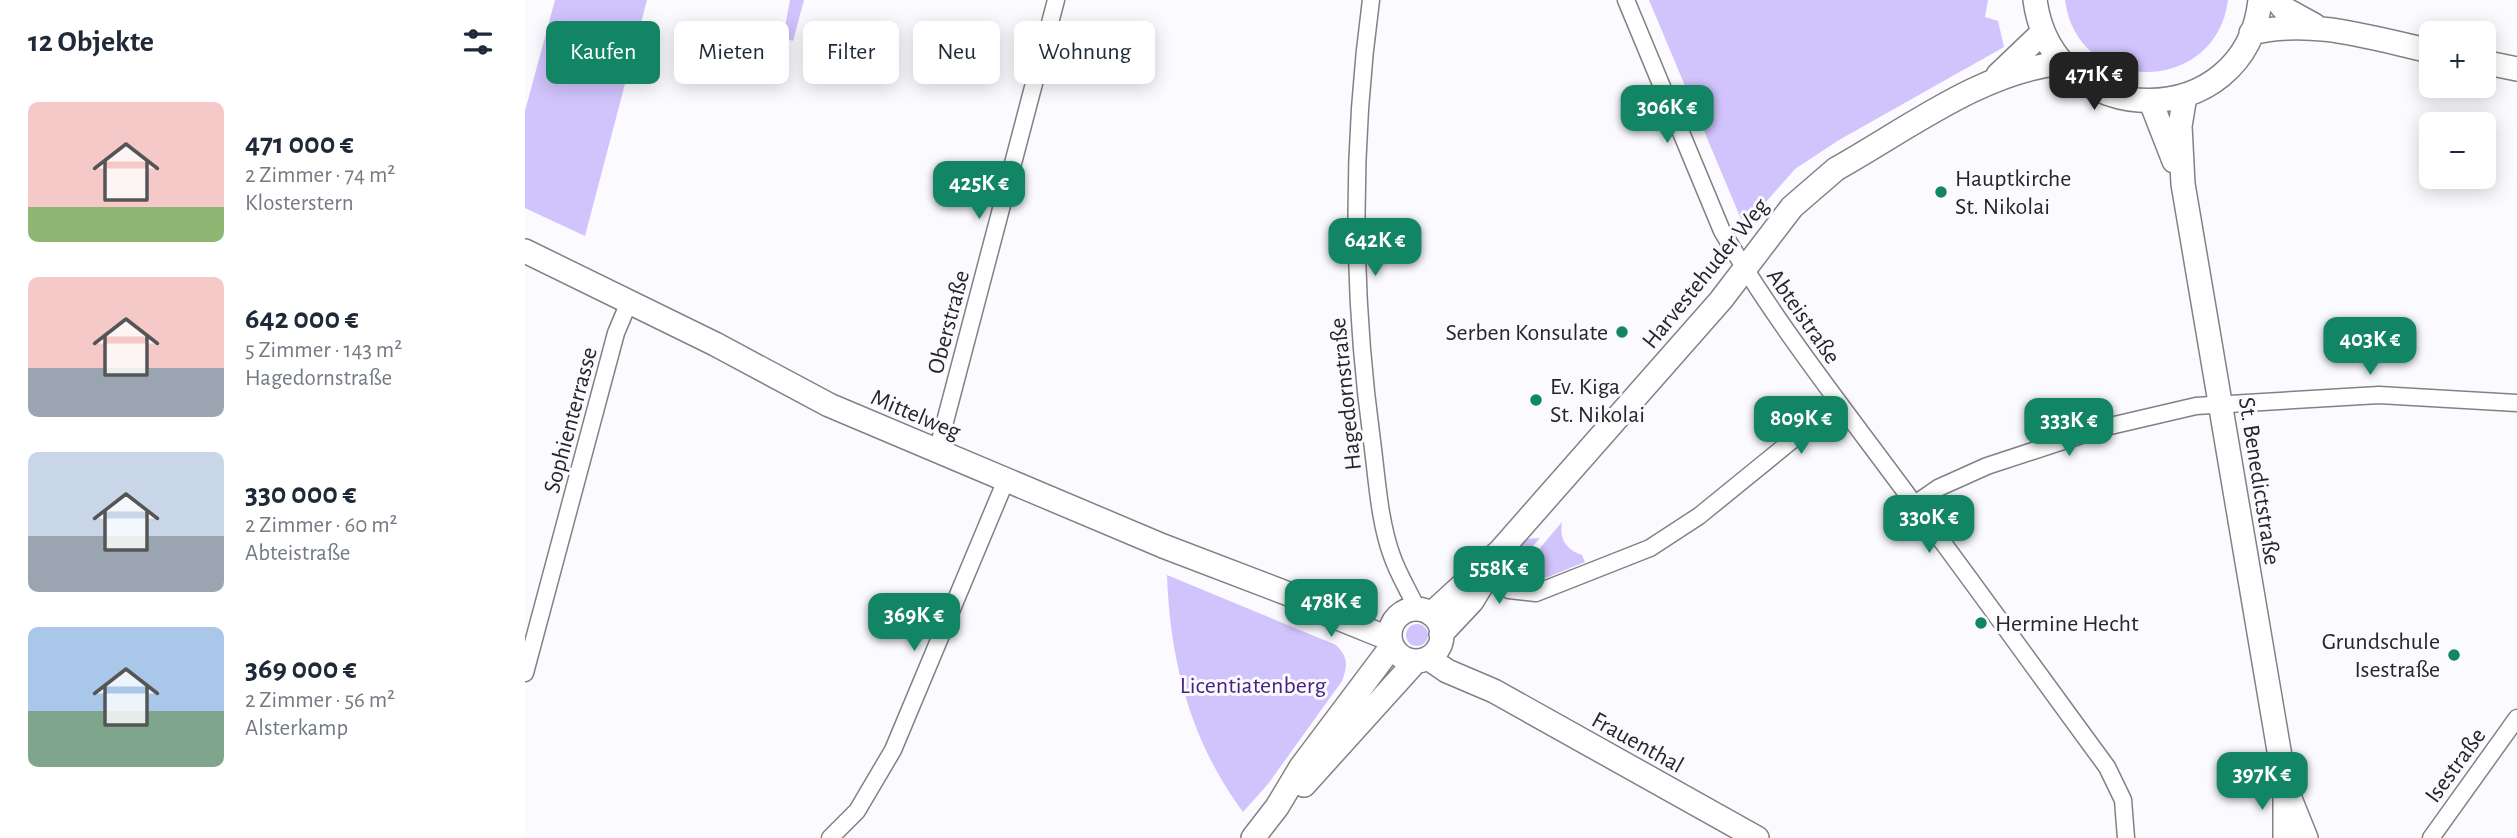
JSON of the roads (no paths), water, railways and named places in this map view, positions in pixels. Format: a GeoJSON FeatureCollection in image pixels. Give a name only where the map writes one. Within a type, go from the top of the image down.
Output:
{"type":"FeatureCollection","features":[{"type":"Feature","properties":{"kind":"street","name":"Oberstraße"},"geometry":{"type":"LineString","coordinates":[[937,452],[1056,0]]}},
{"type":"Feature","properties":{"kind":"street","name":"Hagedornstraße"},"geometry":{"type":"LineString","coordinates":[[1371,0],[1360,106],[1356,190],[1359,325],[1374,456],[1391,554],[1429,637]]}},
{"type":"Feature","properties":{"kind":"street","name":"Abteistraße"},"geometry":{"type":"LineString","coordinates":[[1626,0],[1722,231],[1745,270],[1838,403],[2107,767],[2123,800],[2126,838]]}},
{"type":"Feature","properties":{"kind":"street"},"geometry":{"type":"LineString","coordinates":[[2035,0],[2043,32],[2063,63],[2093,88],[2120,98],[2151,102],[2185,96],[2225,71],[2251,33],[2260,0]]}},
{"type":"Feature","properties":{"kind":"street"},"geometry":{"type":"LineString","coordinates":[[2276,0],[2284,8],[2316,26]]}},
{"type":"Feature","properties":{"kind":"street"},"geometry":{"type":"LineString","coordinates":[[2251,33],[2279,26],[2316,26],[2419,48]]}},
{"type":"Feature","properties":{"kind":"street","name":"Harvestehuder Weg"},"geometry":{"type":"LineString","coordinates":[[1994,80],[2043,32]]}},
{"type":"Feature","properties":{"kind":"street","name":"Harvestehuder Weg"},"geometry":{"type":"LineString","coordinates":[[1277,807],[1308,780],[1429,637],[1472,601],[1483,575],[1500,551],[1745,270],[1779,222],[1814,185],[1836,169],[1994,80],[2032,68],[2063,63]]}},
{"type":"Feature","properties":{"kind":"street"},"geometry":{"type":"LineString","coordinates":[[2496,65],[2517,69]]}},
{"type":"Feature","properties":{"kind":"street","name":"St. Benedictstraße"},"geometry":{"type":"LineString","coordinates":[[2185,96],[2180,126],[2183,184],[2285,786],[2285,838]]}},
{"type":"Feature","properties":{"kind":"street","name":"St. Benedictstraße"},"geometry":{"type":"LineString","coordinates":[[2151,102],[2183,184]]}},
{"type":"Feature","properties":{"kind":"street","name":"Mittelweg"},"geometry":{"type":"LineString","coordinates":[[525,251],[829,405],[937,452],[1299,598],[1331,603],[1392,635]]}},
{"type":"Feature","properties":{"kind":"street","name":"Sophienterrasse"},"geometry":{"type":"LineString","coordinates":[[525,673],[616,333],[629,302]]}},
{"type":"Feature","properties":{"kind":"street"},"geometry":{"type":"LineString","coordinates":[[1915,504],[1962,476],[2022,453],[2113,425],[2196,406],[2379,395],[2517,403]]}},
{"type":"Feature","properties":{"kind":"street"},"geometry":{"type":"LineString","coordinates":[[1483,575],[1509,590],[1536,593],[1650,548],[1699,516],[1838,403]]}},
{"type":"Feature","properties":{"kind":"street"},"geometry":{"type":"LineString","coordinates":[[830,838],[857,811],[893,750],[1006,480]]}},
{"type":"Feature","properties":{"kind":"street","name":"Harvestehuder Weg"},"geometry":{"type":"LineString","coordinates":[[1252,838],[1277,807],[1301,767],[1392,635],[1403,612],[1429,637]]}},
{"type":"Feature","properties":{"kind":"street"},"geometry":{"type":"LineString","coordinates":[[1392,635],[1401,656],[1429,637]]}},
{"type":"Feature","properties":{"kind":"street","name":"Frauenthal"},"geometry":{"type":"LineString","coordinates":[[1429,637],[1447,671],[1494,691],[1757,838]]}},
{"type":"Feature","properties":{"kind":"street","name":"Isestraße"},"geometry":{"type":"LineString","coordinates":[[2431,838],[2517,718]]}},
{"type":"Feature","properties":{"kind":"street","name":"St. Benedictstraße"},"geometry":{"type":"LineString","coordinates":[[2285,786],[2306,838]]}},
{"type":"Feature","properties":{"kind":"place","name":"Hauptkirche St. Nikolai"},"geometry":{"type":"Point","coordinates":[1941,192]}},
{"type":"Feature","properties":{"kind":"place","name":"Serben Konsulate"},"geometry":{"type":"Point","coordinates":[1622,332]}},
{"type":"Feature","properties":{"kind":"place","name":"Ev. Kiga St. Nikolai"},"geometry":{"type":"Point","coordinates":[1536,400]}},
{"type":"Feature","properties":{"kind":"place","name":"Hermine Hecht"},"geometry":{"type":"Point","coordinates":[1981,623]}},
{"type":"Feature","properties":{"kind":"place","name":"Grundschule Isestraße"},"geometry":{"type":"Point","coordinates":[2454,655]}},
{"type":"Feature","properties":{"kind":"park label","name":"Licentiatenberg"},"geometry":{"type":"Point","coordinates":[1253,685]}}]}
